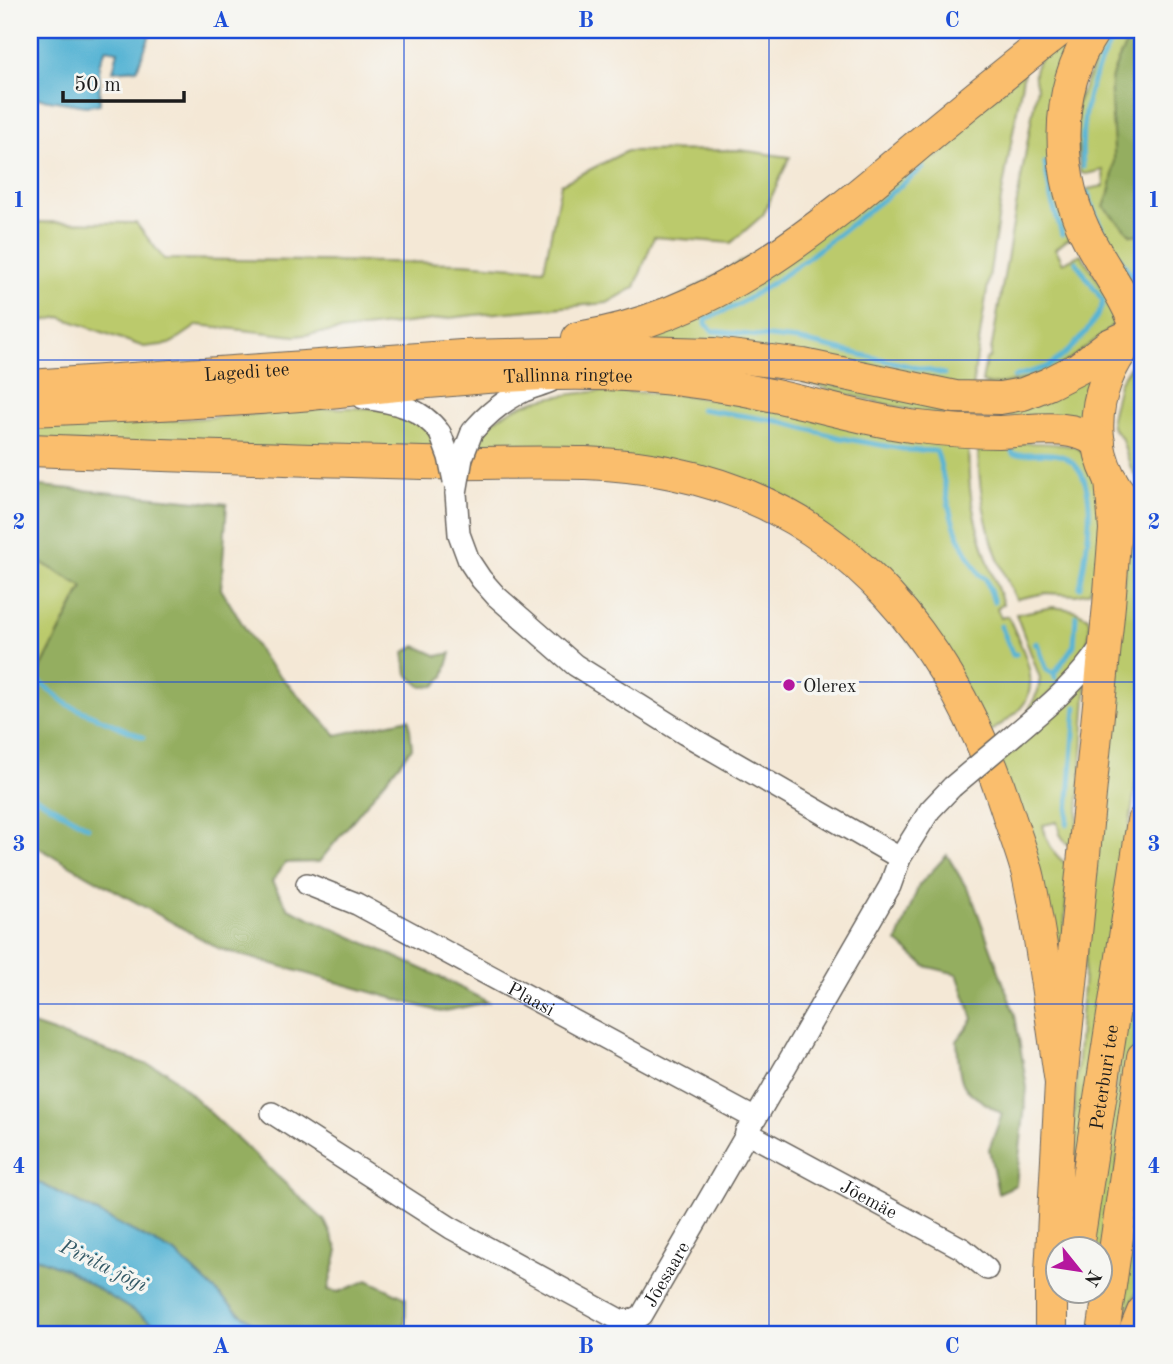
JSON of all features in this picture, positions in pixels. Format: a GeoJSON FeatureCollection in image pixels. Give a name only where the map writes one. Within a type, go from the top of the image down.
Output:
{"type":"FeatureCollection","features":[{"type":"Feature","properties":{"kind":"highway"},"geometry":{"type":"LineString","coordinates":[[462,356],[615,332],[684,307],[740,280],[794,245],[842,208],[1060,30]]}},
{"type":"Feature","properties":{"kind":"highway"},"geometry":{"type":"LineString","coordinates":[[1094,30],[1085,43],[1073,74],[1067,103],[1063,139],[1066,176],[1077,213],[1089,240],[1132,312],[1140,331],[1120,352],[1106,377],[1098,405],[1099,442],[1111,480],[1132,508],[1143,516]]}},
{"type":"Feature","properties":{"kind":"highway","name":"Tallinna ringtee"},"geometry":{"type":"LineString","coordinates":[[462,356],[583,352],[714,354],[803,365],[955,397],[1000,398],[1023,394],[1048,384],[1079,368],[1109,345],[1140,331]]}},
{"type":"Feature","properties":{"kind":"highway","name":"Lagedi tee"},"geometry":{"type":"LineString","coordinates":[[30,386],[462,356]]}},
{"type":"Feature","properties":{"kind":"highway","name":"Tallinna ringtee"},"geometry":{"type":"LineString","coordinates":[[30,410],[214,402],[401,384],[566,374],[640,376],[707,383],[884,422],[983,431],[1055,429],[1083,432],[1099,442]]}},
{"type":"Feature","properties":{"kind":"highway"},"geometry":{"type":"LineString","coordinates":[[30,450],[422,463],[555,462],[626,465],[674,473],[720,485],[801,522],[849,557],[890,595],[936,655],[968,712],[999,784],[1028,875],[1061,1083]]}},
{"type":"Feature","properties":{"kind":"highway"},"geometry":{"type":"LineString","coordinates":[[1051,1334],[1051,1273],[1061,1083],[1115,529],[1111,480]]}},
{"type":"Feature","properties":{"kind":"highway","name":"Peterburi tee"},"geometry":{"type":"LineString","coordinates":[[1079,1234],[1143,821]]}},
{"type":"Feature","properties":{"kind":"highway","name":"Peterburi tee"},"geometry":{"type":"LineString","coordinates":[[1103,1334],[1143,1057]]}},
{"type":"Feature","properties":{"kind":"highway"},"geometry":{"type":"LineString","coordinates":[[1062,1334],[1067,1304]]}},
{"type":"Feature","properties":{"kind":"highway"},"geometry":{"type":"LineString","coordinates":[[1134,1334],[1143,1312]]}},
{"type":"Feature","properties":{"kind":"street"},"geometry":{"type":"LineString","coordinates":[[456,493],[463,458],[472,432],[484,418],[525,390],[566,374]]}},
{"type":"Feature","properties":{"kind":"street"},"geometry":{"type":"LineString","coordinates":[[322,393],[400,404],[419,412],[432,422],[440,433],[449,457],[456,493],[459,534],[469,561],[481,579],[522,619],[575,664],[685,734],[900,858]]}},
{"type":"Feature","properties":{"kind":"street","name":"Jõesaare"},"geometry":{"type":"LineString","coordinates":[[272,1113],[451,1228],[596,1308],[626,1322],[642,1315],[890,886],[900,858],[930,810],[952,787],[1060,697],[1089,666],[1105,641]]}},
{"type":"Feature","properties":{"kind":"street","name":"Plaasi"},"geometry":{"type":"LineString","coordinates":[[307,884],[357,904],[750,1125]]}},
{"type":"Feature","properties":{"kind":"street","name":"Jõemäe"},"geometry":{"type":"LineString","coordinates":[[750,1125],[962,1249],[987,1269]]}},
{"type":"Feature","properties":{"kind":"green space"},"geometry":{"type":"Polygon","coordinates":[[[1076,30],[1082,30],[1072,236],[1056,249],[1063,263],[1081,254],[1121,316],[1105,333],[1055,370],[1000,387],[982,382],[986,359],[990,357],[1037,87],[1036,68],[1052,47],[1076,30]]]}},
{"type":"Feature","properties":{"kind":"green space"},"geometry":{"type":"Polygon","coordinates":[[[1107,30],[1143,30],[1143,302],[1140,304],[1111,260],[1085,193],[1088,189],[1104,186],[1103,170],[1080,173],[1075,110],[1107,30]]]}},
{"type":"Feature","properties":{"kind":"green space"},"geometry":{"type":"Polygon","coordinates":[[[1137,30],[1143,30],[1143,234],[1131,235],[1104,207],[1110,190],[1114,159],[1111,83],[1121,55],[1137,30]]]}},
{"type":"Feature","properties":{"kind":"green space"},"geometry":{"type":"Polygon","coordinates":[[[1024,71],[972,388],[605,340],[927,154],[937,157],[944,150],[943,142],[1024,71]]]}},
{"type":"Feature","properties":{"kind":"green space"},"geometry":{"type":"Polygon","coordinates":[[[740,150],[790,157],[763,215],[731,243],[654,237],[635,287],[607,303],[295,336],[198,325],[170,344],[144,347],[60,317],[30,324],[30,222],[136,223],[164,259],[463,263],[544,269],[561,184],[627,151],[740,150]]]}},
{"type":"Feature","properties":{"kind":"green space"},"geometry":{"type":"Polygon","coordinates":[[[1143,347],[1143,490],[1131,468],[1121,437],[1112,427],[1111,418],[1119,383],[1143,347]]]}},
{"type":"Feature","properties":{"kind":"green space"},"geometry":{"type":"Polygon","coordinates":[[[1096,369],[1088,416],[943,415],[889,405],[801,380],[910,397],[1096,369]]]}},
{"type":"Feature","properties":{"kind":"green space"},"geometry":{"type":"Polygon","coordinates":[[[602,391],[678,394],[969,442],[972,506],[1003,604],[997,608],[1001,618],[1008,616],[1028,664],[1030,688],[1019,710],[988,734],[797,508],[474,451],[483,431],[509,411],[538,400],[602,391]]]}},
{"type":"Feature","properties":{"kind":"green space"},"geometry":{"type":"Polygon","coordinates":[[[332,408],[382,409],[406,415],[428,430],[438,453],[30,442],[30,424],[125,424],[332,408]]]}},
{"type":"Feature","properties":{"kind":"green space"},"geometry":{"type":"Polygon","coordinates":[[[978,442],[1068,445],[1087,457],[1095,472],[1102,514],[1099,559],[1089,592],[1076,595],[1046,593],[1016,599],[999,561],[987,523],[980,484],[978,442]]]}},
{"type":"Feature","properties":{"kind":"green space"},"geometry":{"type":"Polygon","coordinates":[[[30,485],[227,504],[221,589],[264,659],[336,735],[409,719],[412,748],[319,862],[285,863],[272,882],[288,908],[438,976],[488,1002],[441,1012],[220,949],[30,843],[30,690],[83,587],[30,556],[30,485]]]}},
{"type":"Feature","properties":{"kind":"green space"},"geometry":{"type":"Polygon","coordinates":[[[1130,521],[1143,531],[1143,567],[1138,582],[1143,583],[1143,734],[1076,1187],[1067,1207],[1090,890],[1130,521]]]}},
{"type":"Feature","properties":{"kind":"green space"},"geometry":{"type":"Polygon","coordinates":[[[30,556],[83,586],[30,690],[30,556]]]}},
{"type":"Feature","properties":{"kind":"green space"},"geometry":{"type":"Polygon","coordinates":[[[1053,607],[1074,610],[1088,617],[1090,631],[1080,659],[1071,672],[1027,714],[1038,691],[1040,678],[1016,614],[1053,607]]]}},
{"type":"Feature","properties":{"kind":"green space"},"geometry":{"type":"Polygon","coordinates":[[[416,646],[438,656],[451,653],[444,676],[435,686],[422,687],[407,674],[404,652],[416,646]]]}},
{"type":"Feature","properties":{"kind":"green space"},"geometry":{"type":"Polygon","coordinates":[[[1087,680],[1076,845],[1066,843],[1057,822],[1043,825],[1051,848],[1068,865],[1060,1014],[998,761],[1087,680]]]}},
{"type":"Feature","properties":{"kind":"green space"},"geometry":{"type":"Polygon","coordinates":[[[947,855],[972,897],[1015,1015],[1027,1088],[1016,1185],[998,1193],[989,1149],[1002,1114],[970,1093],[962,1080],[957,1041],[973,1019],[957,974],[925,966],[897,942],[919,885],[947,855]]]}},
{"type":"Feature","properties":{"kind":"green space"},"geometry":{"type":"Polygon","coordinates":[[[1143,896],[1143,987],[1107,1234],[1093,1234],[1143,896]]]}},
{"type":"Feature","properties":{"kind":"green space"},"geometry":{"type":"Polygon","coordinates":[[[30,1024],[166,1071],[325,1221],[338,1250],[328,1290],[339,1292],[368,1280],[406,1298],[405,1334],[269,1334],[237,1311],[175,1253],[30,1178],[30,1024]]]}},
{"type":"Feature","properties":{"kind":"green space"},"geometry":{"type":"Polygon","coordinates":[[[1143,1157],[1143,1278],[1127,1313],[1122,1298],[1143,1157]]]}},
{"type":"Feature","properties":{"kind":"green space"},"geometry":{"type":"Polygon","coordinates":[[[30,1255],[67,1270],[171,1334],[30,1334],[30,1255]]]}},
{"type":"Feature","properties":{"kind":"water"},"geometry":{"type":"Polygon","coordinates":[[[30,30],[152,30],[137,69],[113,71],[118,51],[106,49],[99,64],[100,104],[86,106],[30,97],[30,30]]]}},
{"type":"Feature","properties":{"kind":"water","name":"Pirita jõgi"},"geometry":{"type":"Polygon","coordinates":[[[30,1178],[175,1253],[237,1311],[269,1334],[171,1334],[67,1270],[30,1255],[30,1178]]]}},
{"type":"Feature","properties":{"kind":"waterway"},"geometry":{"type":"LineString","coordinates":[[1083,167],[1083,130],[1089,95],[1101,62],[1119,30]]}},
{"type":"Feature","properties":{"kind":"waterway"},"geometry":{"type":"LineString","coordinates":[[1045,163],[1051,199],[1062,234]]}},
{"type":"Feature","properties":{"kind":"waterway"},"geometry":{"type":"LineString","coordinates":[[923,168],[809,257],[736,306],[706,319],[706,324],[713,331],[798,340],[944,374]]}},
{"type":"Feature","properties":{"kind":"waterway"},"geometry":{"type":"LineString","coordinates":[[1088,193],[1104,232],[1143,290]]}},
{"type":"Feature","properties":{"kind":"waterway"},"geometry":{"type":"LineString","coordinates":[[1014,377],[1054,362],[1080,338],[1095,319],[1103,301],[1076,262]]}},
{"type":"Feature","properties":{"kind":"waterway"},"geometry":{"type":"LineString","coordinates":[[701,409],[778,421],[841,438],[909,450],[936,451],[956,531],[980,575],[986,579],[994,602]]}},
{"type":"Feature","properties":{"kind":"waterway"},"geometry":{"type":"LineString","coordinates":[[1011,449],[1013,454],[1045,453],[1062,456],[1075,465],[1084,479],[1089,515],[1080,587]]}},
{"type":"Feature","properties":{"kind":"waterway"},"geometry":{"type":"LineString","coordinates":[[1055,678],[1054,674],[1074,645],[1076,616]]}},
{"type":"Feature","properties":{"kind":"waterway"},"geometry":{"type":"LineString","coordinates":[[1001,626],[1013,655],[1016,654]]}},
{"type":"Feature","properties":{"kind":"waterway"},"geometry":{"type":"LineString","coordinates":[[1035,644],[1037,643],[1047,670],[1054,674]]}},
{"type":"Feature","properties":{"kind":"waterway"},"geometry":{"type":"LineString","coordinates":[[30,674],[68,705],[143,737]]}},
{"type":"Feature","properties":{"kind":"waterway"},"geometry":{"type":"LineString","coordinates":[[1067,825],[1076,707]]}},
{"type":"Feature","properties":{"kind":"waterway"},"geometry":{"type":"LineString","coordinates":[[30,794],[88,827]]}},
{"type":"Feature","properties":{"kind":"place","name":"Olerex"},"geometry":{"type":"Point","coordinates":[789,685]}}]}
